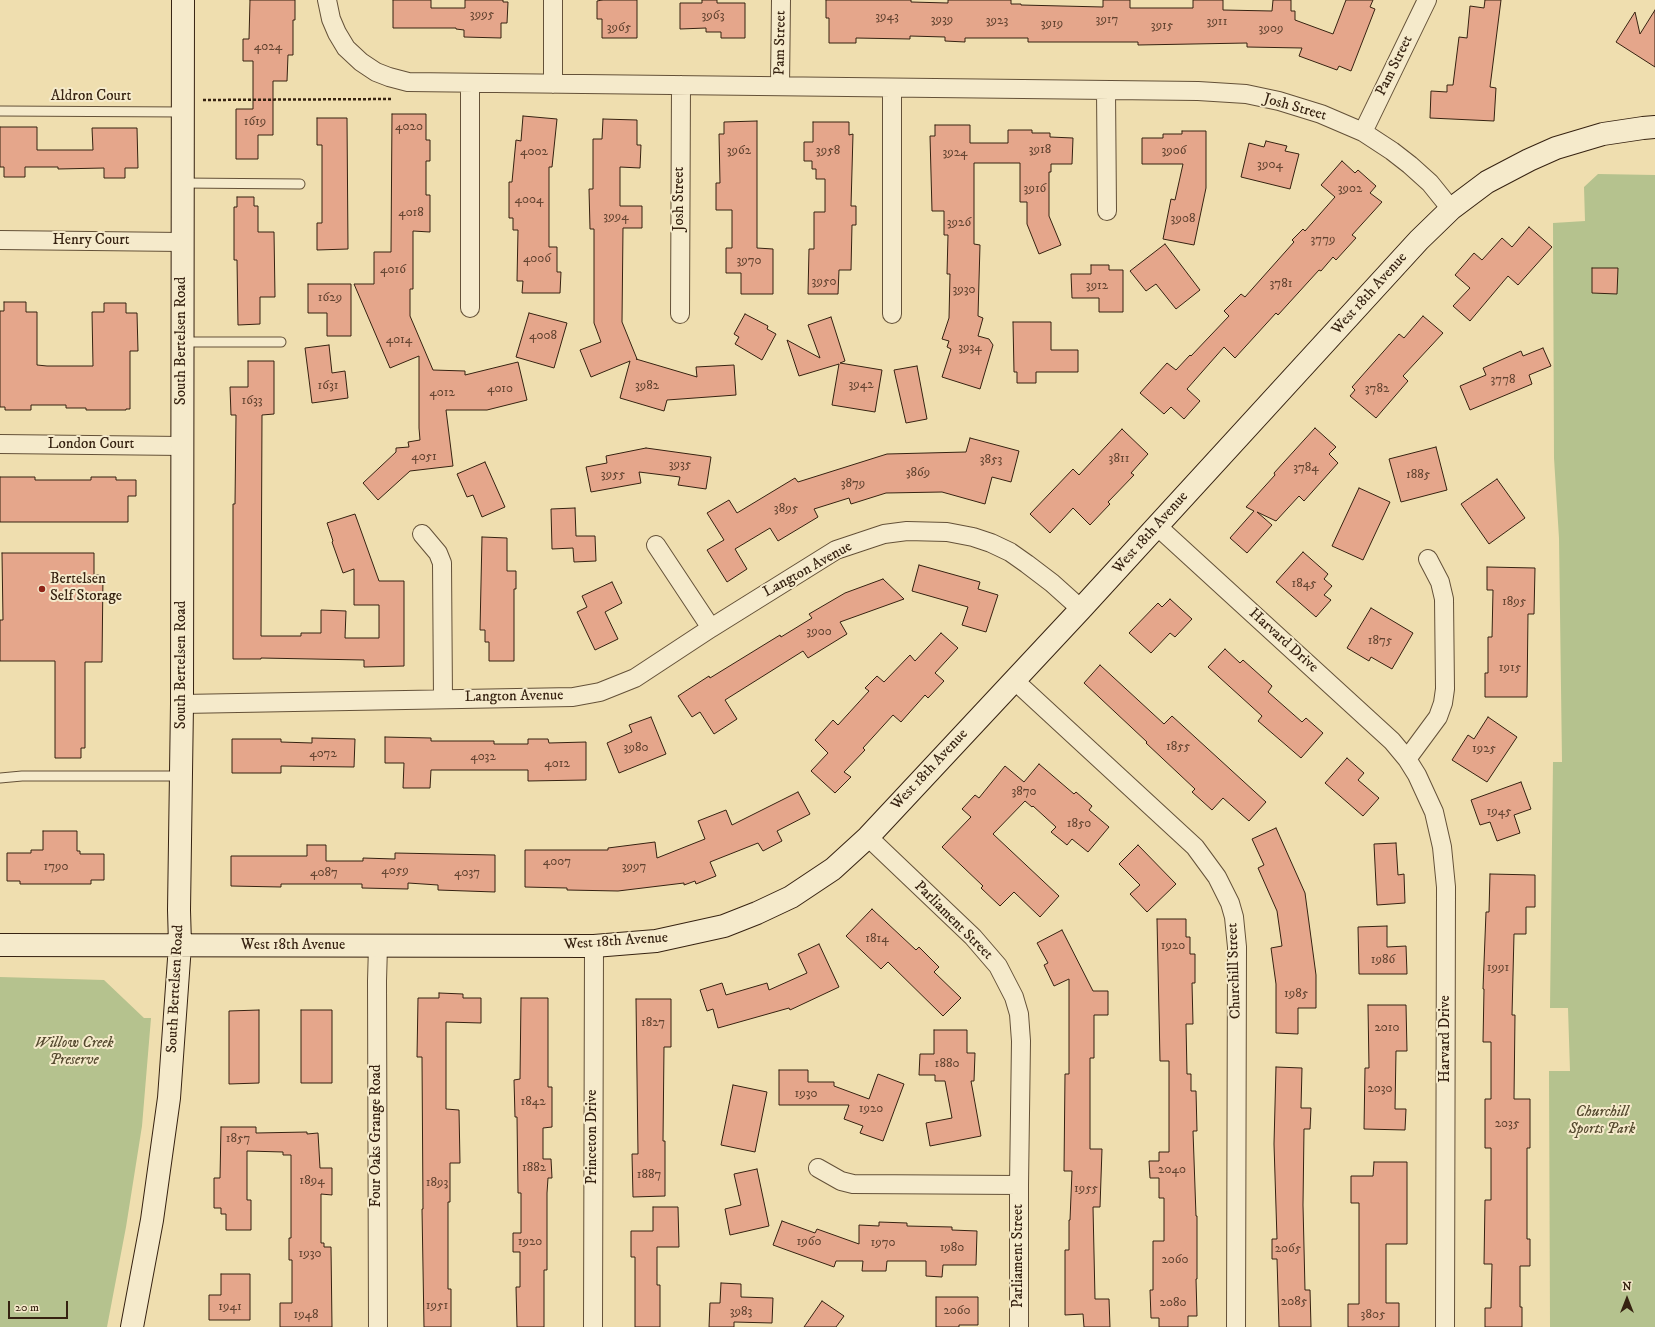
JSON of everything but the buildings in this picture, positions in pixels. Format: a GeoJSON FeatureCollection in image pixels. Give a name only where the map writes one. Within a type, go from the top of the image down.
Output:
{"type":"FeatureCollection","features":[{"type":"Feature","properties":{"kind":"street","name":"South Bertelsen Road"},"geometry":{"type":"LineString","coordinates":[[132,1327],[152,1220],[169,1098],[180,945],[179,910],[182,704],[183,0]]}},
{"type":"Feature","properties":{"kind":"street","name":"Josh Street"},"geometry":{"type":"LineString","coordinates":[[327,0],[331,19],[346,48],[361,62],[382,74],[408,82],[1198,91],[1246,94],[1279,101],[1321,114],[1363,132],[1392,151],[1410,166],[1430,184],[1451,209]]}},
{"type":"Feature","properties":{"kind":"street"},"geometry":{"type":"LineString","coordinates":[[553,0],[553,84]]}},
{"type":"Feature","properties":{"kind":"street","name":"Pam Street"},"geometry":{"type":"LineString","coordinates":[[780,86],[781,0]]}},
{"type":"Feature","properties":{"kind":"street","name":"Pam Street"},"geometry":{"type":"LineString","coordinates":[[1363,132],[1427,0]]}},
{"type":"Feature","properties":{"kind":"street"},"geometry":{"type":"LineString","coordinates":[[470,83],[470,308]]}},
{"type":"Feature","properties":{"kind":"street","name":"Josh Street"},"geometry":{"type":"LineString","coordinates":[[680,314],[681,85]]}},
{"type":"Feature","properties":{"kind":"street"},"geometry":{"type":"LineString","coordinates":[[892,88],[892,314]]}},
{"type":"Feature","properties":{"kind":"street"},"geometry":{"type":"LineString","coordinates":[[1106,90],[1107,211]]}},
{"type":"Feature","properties":{"kind":"street","name":"West 18th Avenue"},"geometry":{"type":"LineString","coordinates":[[0,945],[594,946],[656,942],[724,926],[757,914],[791,897],[833,869],[868,837],[1081,609],[1419,240],[1451,209],[1487,182],[1556,148],[1603,134],[1655,127]]}},
{"type":"Feature","properties":{"kind":"street","name":"Henry Court"},"geometry":{"type":"LineString","coordinates":[[0,240],[182,242]]}},
{"type":"Feature","properties":{"kind":"street","name":"London Court"},"geometry":{"type":"LineString","coordinates":[[0,444],[182,446]]}},
{"type":"Feature","properties":{"kind":"street","name":"Harvard Drive"},"geometry":{"type":"LineString","coordinates":[[1157,526],[1384,732],[1407,759],[1417,775],[1432,806],[1438,826],[1445,865],[1446,887],[1445,1327]]}},
{"type":"Feature","properties":{"kind":"street","name":"Langton Avenue"},"geometry":{"type":"LineString","coordinates":[[182,704],[574,696],[600,692],[635,678],[711,628],[836,550],[884,534],[907,531],[947,532],[973,537],[990,543],[1010,552],[1027,564],[1052,583],[1081,609]]}},
{"type":"Feature","properties":{"kind":"street","name":"Langton Avenue"},"geometry":{"type":"LineString","coordinates":[[422,534],[438,553],[442,563],[443,698]]}},
{"type":"Feature","properties":{"kind":"street"},"geometry":{"type":"LineString","coordinates":[[656,545],[711,628]]}},
{"type":"Feature","properties":{"kind":"street"},"geometry":{"type":"LineString","coordinates":[[1407,759],[1438,716],[1443,703],[1445,690],[1444,599],[1440,582],[1428,559]]}},
{"type":"Feature","properties":{"kind":"street","name":"Churchill Street"},"geometry":{"type":"LineString","coordinates":[[1014,680],[1195,847],[1217,877],[1230,903],[1234,918],[1237,947],[1236,1327]]}},
{"type":"Feature","properties":{"kind":"street","name":"Parliament Street"},"geometry":{"type":"LineString","coordinates":[[868,837],[973,938],[998,966],[1014,997],[1020,1020],[1021,1041],[1019,1327]]}},
{"type":"Feature","properties":{"kind":"street","name":"Four Oaks Grange Road"},"geometry":{"type":"LineString","coordinates":[[378,946],[376,980],[378,1327]]}},
{"type":"Feature","properties":{"kind":"street","name":"Princeton Drive"},"geometry":{"type":"LineString","coordinates":[[593,1327],[594,946]]}},
{"type":"Feature","properties":{"kind":"street","name":"Parliament Street"},"geometry":{"type":"LineString","coordinates":[[818,1168],[841,1181],[853,1184],[1019,1185]]}},
{"type":"Feature","properties":{"kind":"lane","name":"Aldron Court"},"geometry":{"type":"LineString","coordinates":[[0,111],[183,106]]}},
{"type":"Feature","properties":{"kind":"lane"},"geometry":{"type":"LineString","coordinates":[[182,184],[300,184]]}},
{"type":"Feature","properties":{"kind":"lane"},"geometry":{"type":"LineString","coordinates":[[182,342],[281,342]]}},
{"type":"Feature","properties":{"kind":"lane"},"geometry":{"type":"LineString","coordinates":[[0,778],[22,776],[181,776]]}},
{"type":"Feature","properties":{"kind":"path"},"geometry":{"type":"LineString","coordinates":[[183,106],[392,99],[399,95],[408,82]]}},
{"type":"Feature","properties":{"kind":"green space","name":"Churchill Sports Park"},"geometry":{"type":"Polygon","coordinates":[[[1598,174],[1655,175],[1655,1327],[1550,1327],[1549,1071],[1570,1071],[1568,1008],[1550,1008],[1553,762],[1562,762],[1559,538],[1554,458],[1553,223],[1585,221],[1584,187],[1598,174]]]}},
{"type":"Feature","properties":{"kind":"green space","name":"Willow Creek Preserve"},"geometry":{"type":"Polygon","coordinates":[[[0,977],[104,980],[144,1018],[151,1018],[142,1126],[126,1227],[107,1327],[0,1327],[0,977]]]}},
{"type":"Feature","properties":{"kind":"place","name":"Bertelsen Self Storage"},"geometry":{"type":"Point","coordinates":[42,589]}}]}
